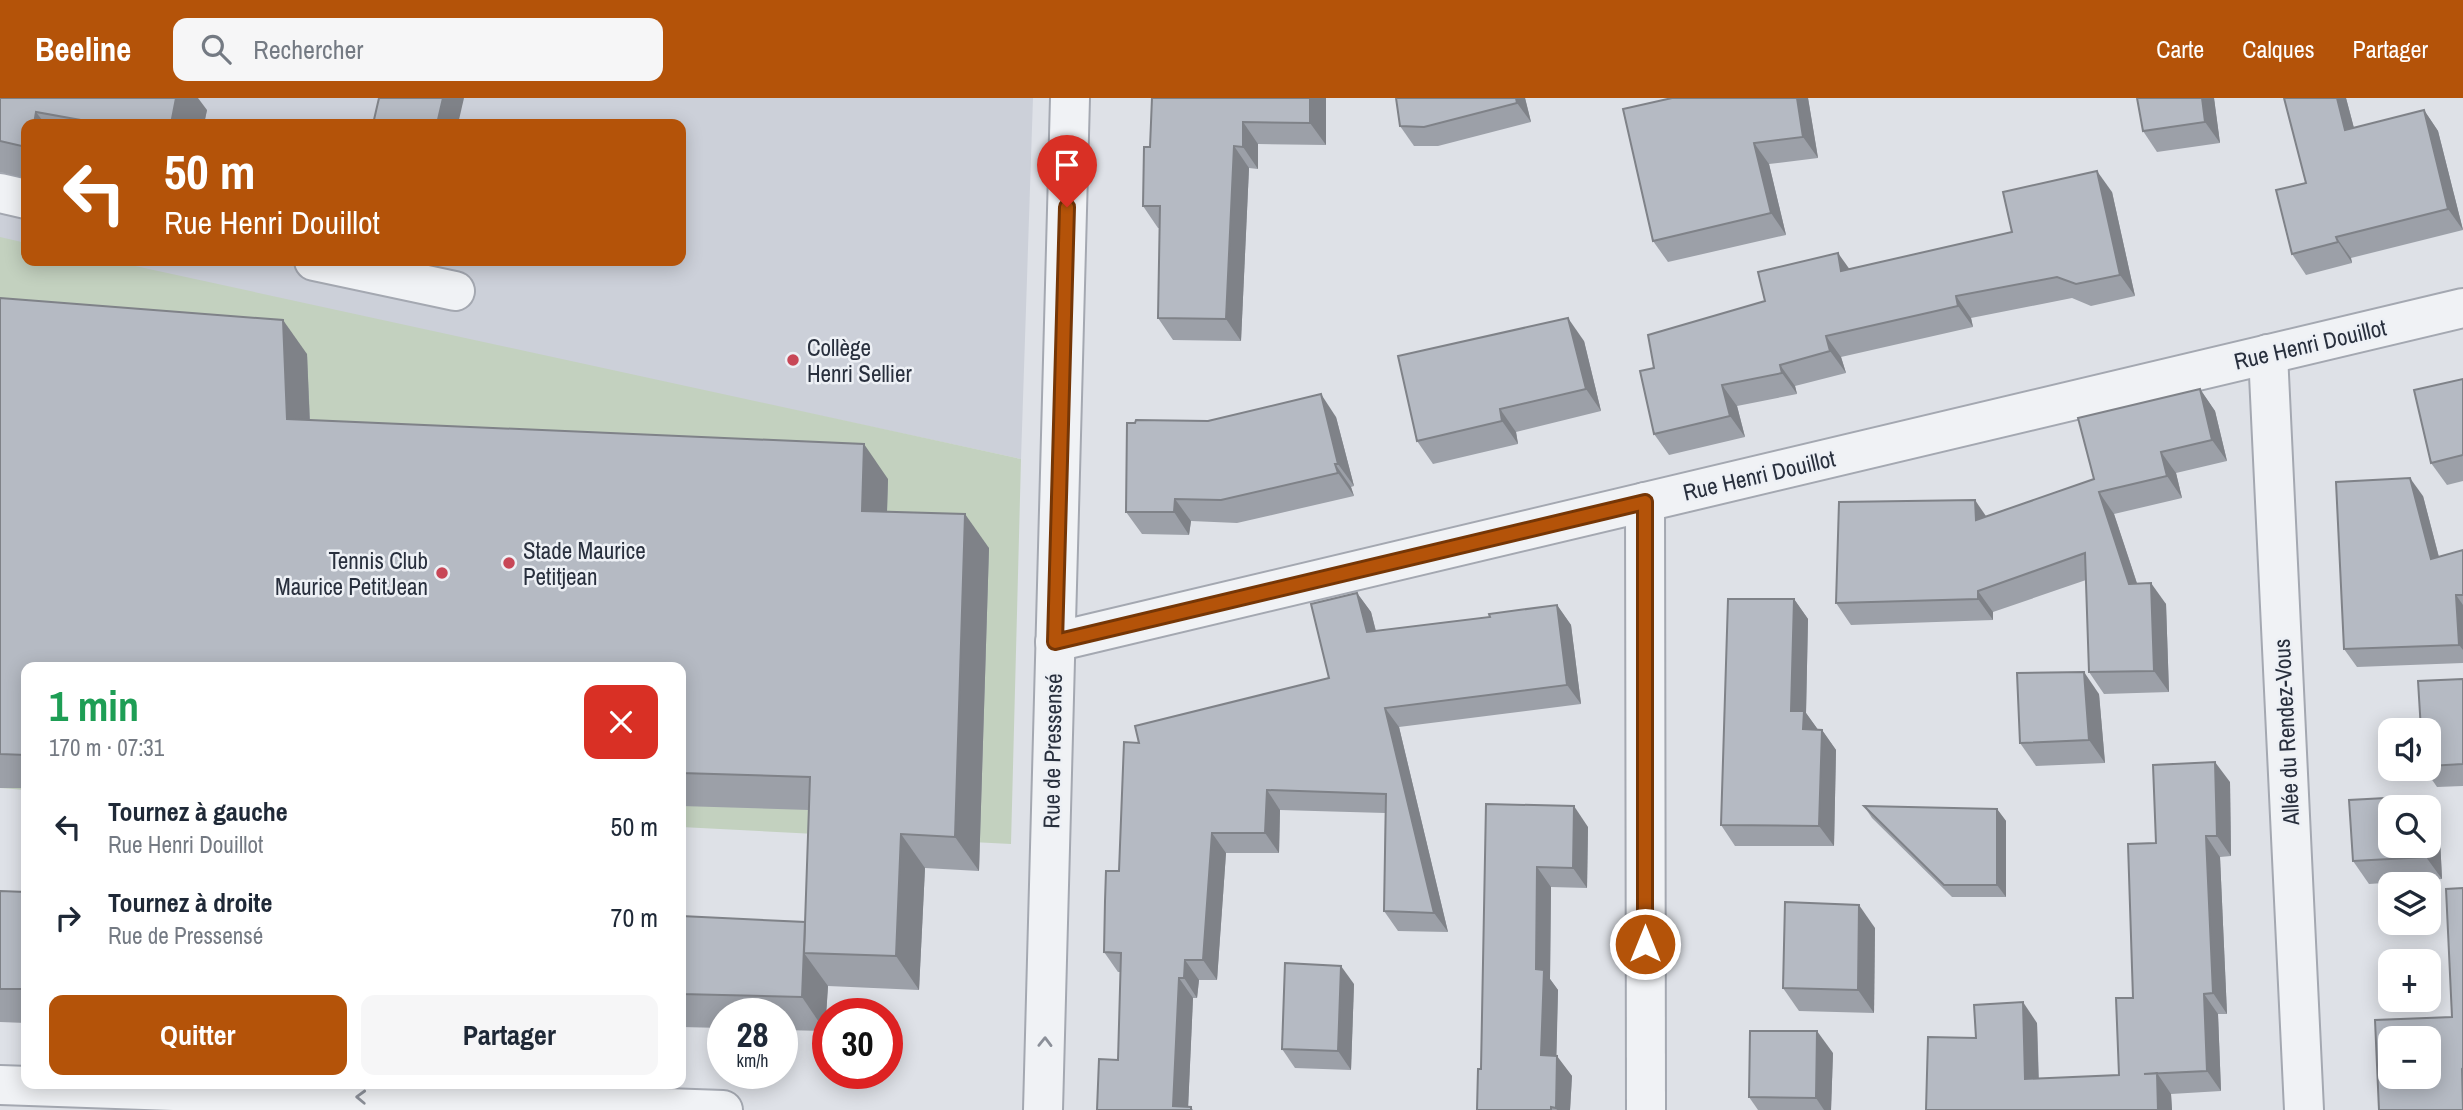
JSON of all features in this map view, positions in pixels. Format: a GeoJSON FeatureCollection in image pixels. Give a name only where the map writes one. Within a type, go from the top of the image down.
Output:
{"type":"FeatureCollection","features":[{"type":"Feature","properties":{"kind":"street","name":"Rue de Pressensé"},"geometry":{"type":"LineString","coordinates":[[1043,1110],[1070,98]]}},
{"type":"Feature","properties":{"kind":"street"},"geometry":{"type":"LineString","coordinates":[[0,193],[21,198]]}},
{"type":"Feature","properties":{"kind":"street"},"geometry":{"type":"LineString","coordinates":[[338,266],[455,291]]}},
{"type":"Feature","properties":{"kind":"street","name":"Rue Henri Douillot"},"geometry":{"type":"LineString","coordinates":[[1055,642],[2463,308]]}},
{"type":"Feature","properties":{"kind":"street","name":"Allée du Rendez-Vous"},"geometry":{"type":"LineString","coordinates":[[2268,354],[2304,1110]]}},
{"type":"Feature","properties":{"kind":"street"},"geometry":{"type":"LineString","coordinates":[[1645,502],[1646,1110]]}},
{"type":"Feature","properties":{"kind":"street"},"geometry":{"type":"LineString","coordinates":[[0,1085],[21,1086]]}},
{"type":"Feature","properties":{"kind":"street"},"geometry":{"type":"LineString","coordinates":[[116,1089],[723,1110]]}},
{"type":"Feature","properties":{"kind":"shaded area","name":"Collège Henri Sellier"},"geometry":{"type":"Polygon","coordinates":[[[0,98],[1033,98],[1021,459],[124,266],[686,266],[686,119],[21,119],[21,244],[0,239],[0,98]]]}},
{"type":"Feature","properties":{"kind":"green space","name":"Stade Maurice Petitjean"},"geometry":{"type":"Polygon","coordinates":[[[0,237],[21,242],[21,266],[135,266],[1021,459],[1011,844],[686,827],[686,662],[21,662],[21,790],[0,788],[0,237]]]}},
{"type":"Feature","properties":{"kind":"building"},"geometry":{"type":"Polygon","coordinates":[[[0,98],[176,98],[172,119],[75,119],[36,112],[35,119],[21,119],[21,146],[0,141],[0,98]]]}},
{"type":"Feature","properties":{"kind":"building"},"geometry":{"type":"Polygon","coordinates":[[[379,98],[443,98],[438,119],[374,119],[379,98]]]}},
{"type":"Feature","properties":{"kind":"building"},"geometry":{"type":"Polygon","coordinates":[[[1152,98],[1310,98],[1310,123],[1243,122],[1243,147],[1234,146],[1226,319],[1158,318],[1160,206],[1143,206],[1144,147],[1150,147],[1152,98]]]}},
{"type":"Feature","properties":{"kind":"building"},"geometry":{"type":"Polygon","coordinates":[[[1396,98],[1516,98],[1517,103],[1424,127],[1400,126],[1396,98]]]}},
{"type":"Feature","properties":{"kind":"building"},"geometry":{"type":"Polygon","coordinates":[[[1672,98],[1797,98],[1803,137],[1754,143],[1771,213],[1653,241],[1623,109],[1672,98]]]}},
{"type":"Feature","properties":{"kind":"building"},"geometry":{"type":"Polygon","coordinates":[[[2137,98],[2202,98],[2205,122],[2143,131],[2137,98]]]}},
{"type":"Feature","properties":{"kind":"building"},"geometry":{"type":"Polygon","coordinates":[[[2284,98],[2337,98],[2345,130],[2424,110],[2448,209],[2336,237],[2338,242],[2292,254],[2276,190],[2306,183],[2284,98]]]}},
{"type":"Feature","properties":{"kind":"building"},"geometry":{"type":"Polygon","coordinates":[[[2097,171],[2120,275],[2076,284],[2057,277],[1956,296],[1958,306],[1826,336],[1830,351],[1780,365],[1782,373],[1722,385],[1730,416],[1654,434],[1640,371],[1654,368],[1648,335],[1765,301],[1758,272],[1838,253],[1841,271],[2012,232],[2003,192],[2097,171]]]}},
{"type":"Feature","properties":{"kind":"building","name":"Stade Maurice Petitjean"},"geometry":{"type":"Polygon","coordinates":[[[0,298],[283,320],[287,419],[864,444],[862,511],[965,514],[955,837],[901,834],[896,956],[804,953],[810,777],[686,773],[686,662],[21,662],[21,755],[0,754],[0,298]]]}},
{"type":"Feature","properties":{"kind":"building"},"geometry":{"type":"Polygon","coordinates":[[[1568,318],[1586,389],[1500,409],[1502,421],[1417,441],[1398,356],[1568,318]]]}},
{"type":"Feature","properties":{"kind":"building"},"geometry":{"type":"Polygon","coordinates":[[[2463,379],[2463,455],[2431,463],[2414,390],[2463,379]]]}},
{"type":"Feature","properties":{"kind":"building"},"geometry":{"type":"Polygon","coordinates":[[[2200,389],[2212,440],[2161,452],[2167,476],[2099,492],[2129,584],[2151,583],[2154,671],[2089,672],[2085,553],[1978,591],[1978,599],[1836,603],[1839,502],[1975,500],[1976,520],[2094,479],[2078,418],[2200,389]]]}},
{"type":"Feature","properties":{"kind":"building"},"geometry":{"type":"Polygon","coordinates":[[[1321,394],[1338,473],[1221,500],[1175,499],[1174,512],[1126,512],[1127,423],[1135,423],[1136,420],[1208,421],[1321,394]]]}},
{"type":"Feature","properties":{"kind":"building"},"geometry":{"type":"Polygon","coordinates":[[[2410,478],[2431,559],[2463,550],[2463,595],[2456,595],[2459,645],[2344,649],[2336,482],[2410,478]]]}},
{"type":"Feature","properties":{"kind":"building"},"geometry":{"type":"Polygon","coordinates":[[[1357,593],[1367,632],[1490,617],[1489,614],[1557,605],[1567,685],[1385,708],[1434,913],[1384,911],[1386,794],[1267,790],[1265,833],[1212,833],[1203,960],[1185,960],[1184,978],[1179,978],[1173,1106],[1191,1107],[1191,1110],[1097,1110],[1099,1059],[1118,1060],[1121,953],[1104,952],[1106,871],[1119,871],[1124,742],[1139,743],[1135,726],[1329,678],[1311,604],[1357,593]]]}},
{"type":"Feature","properties":{"kind":"building"},"geometry":{"type":"Polygon","coordinates":[[[1728,599],[1794,599],[1791,711],[1804,711],[1803,729],[1822,730],[1819,826],[1721,825],[1728,599]]]}},
{"type":"Feature","properties":{"kind":"building"},"geometry":{"type":"Polygon","coordinates":[[[2084,672],[2089,740],[2020,743],[2017,673],[2084,672]]]}},
{"type":"Feature","properties":{"kind":"building"},"geometry":{"type":"Polygon","coordinates":[[[2463,679],[2463,764],[2441,765],[2441,718],[2420,718],[2418,681],[2463,679]]]}},
{"type":"Feature","properties":{"kind":"building"},"geometry":{"type":"Polygon","coordinates":[[[2215,762],[2217,836],[2206,836],[2213,993],[2204,994],[2207,1071],[2157,1073],[2158,1110],[1926,1110],[1928,1037],[1976,1038],[1974,1005],[2023,1002],[2025,1079],[2119,1075],[2116,998],[2133,998],[2128,844],[2156,843],[2153,765],[2215,762]]]}},
{"type":"Feature","properties":{"kind":"building"},"geometry":{"type":"Polygon","coordinates":[[[2378,798],[2378,858],[2408,858],[2353,861],[2349,800],[2378,798]]]}},
{"type":"Feature","properties":{"kind":"building"},"geometry":{"type":"Polygon","coordinates":[[[1486,804],[1574,806],[1573,868],[1537,867],[1536,969],[1544,970],[1541,1055],[1557,1056],[1556,1108],[1551,1107],[1551,1110],[1477,1110],[1478,1069],[1481,1069],[1486,804]]]}},
{"type":"Feature","properties":{"kind":"building"},"geometry":{"type":"Polygon","coordinates":[[[1864,806],[1997,809],[1997,885],[1944,885],[1864,806]]]}},
{"type":"Feature","properties":{"kind":"building"},"geometry":{"type":"Polygon","coordinates":[[[2463,888],[2463,1110],[2379,1110],[2378,1089],[2441,1089],[2441,1026],[2378,1026],[2378,1088],[2375,1020],[2452,1017],[2446,889],[2463,888]]]}},
{"type":"Feature","properties":{"kind":"building"},"geometry":{"type":"Polygon","coordinates":[[[0,891],[21,892],[21,989],[0,989],[0,891]]]}},
{"type":"Feature","properties":{"kind":"building"},"geometry":{"type":"Polygon","coordinates":[[[1785,902],[1859,905],[1858,990],[1783,988],[1785,902]]]}},
{"type":"Feature","properties":{"kind":"building"},"geometry":{"type":"Polygon","coordinates":[[[686,916],[805,922],[802,997],[686,994],[686,916]]]}},
{"type":"Feature","properties":{"kind":"building"},"geometry":{"type":"Polygon","coordinates":[[[1285,963],[1341,966],[1338,1051],[1282,1049],[1285,963]]]}},
{"type":"Feature","properties":{"kind":"building"},"geometry":{"type":"Polygon","coordinates":[[[1750,1031],[1817,1031],[1816,1098],[1749,1097],[1750,1031]]]}},
{"type":"Feature","properties":{"kind":"place","name":"Collège Henri Sellier"},"geometry":{"type":"Point","coordinates":[793,360]}},
{"type":"Feature","properties":{"kind":"place","name":"Stade Maurice Petitjean"},"geometry":{"type":"Point","coordinates":[509,563]}},
{"type":"Feature","properties":{"kind":"place","name":"Tennis Club Maurice PetitJean"},"geometry":{"type":"Point","coordinates":[442,573]}},
{"type":"Feature","properties":{"kind":"route"},"geometry":{"type":"LineString","coordinates":[[1067,207],[1055,642],[1645,502],[1645,944]]}}]}
